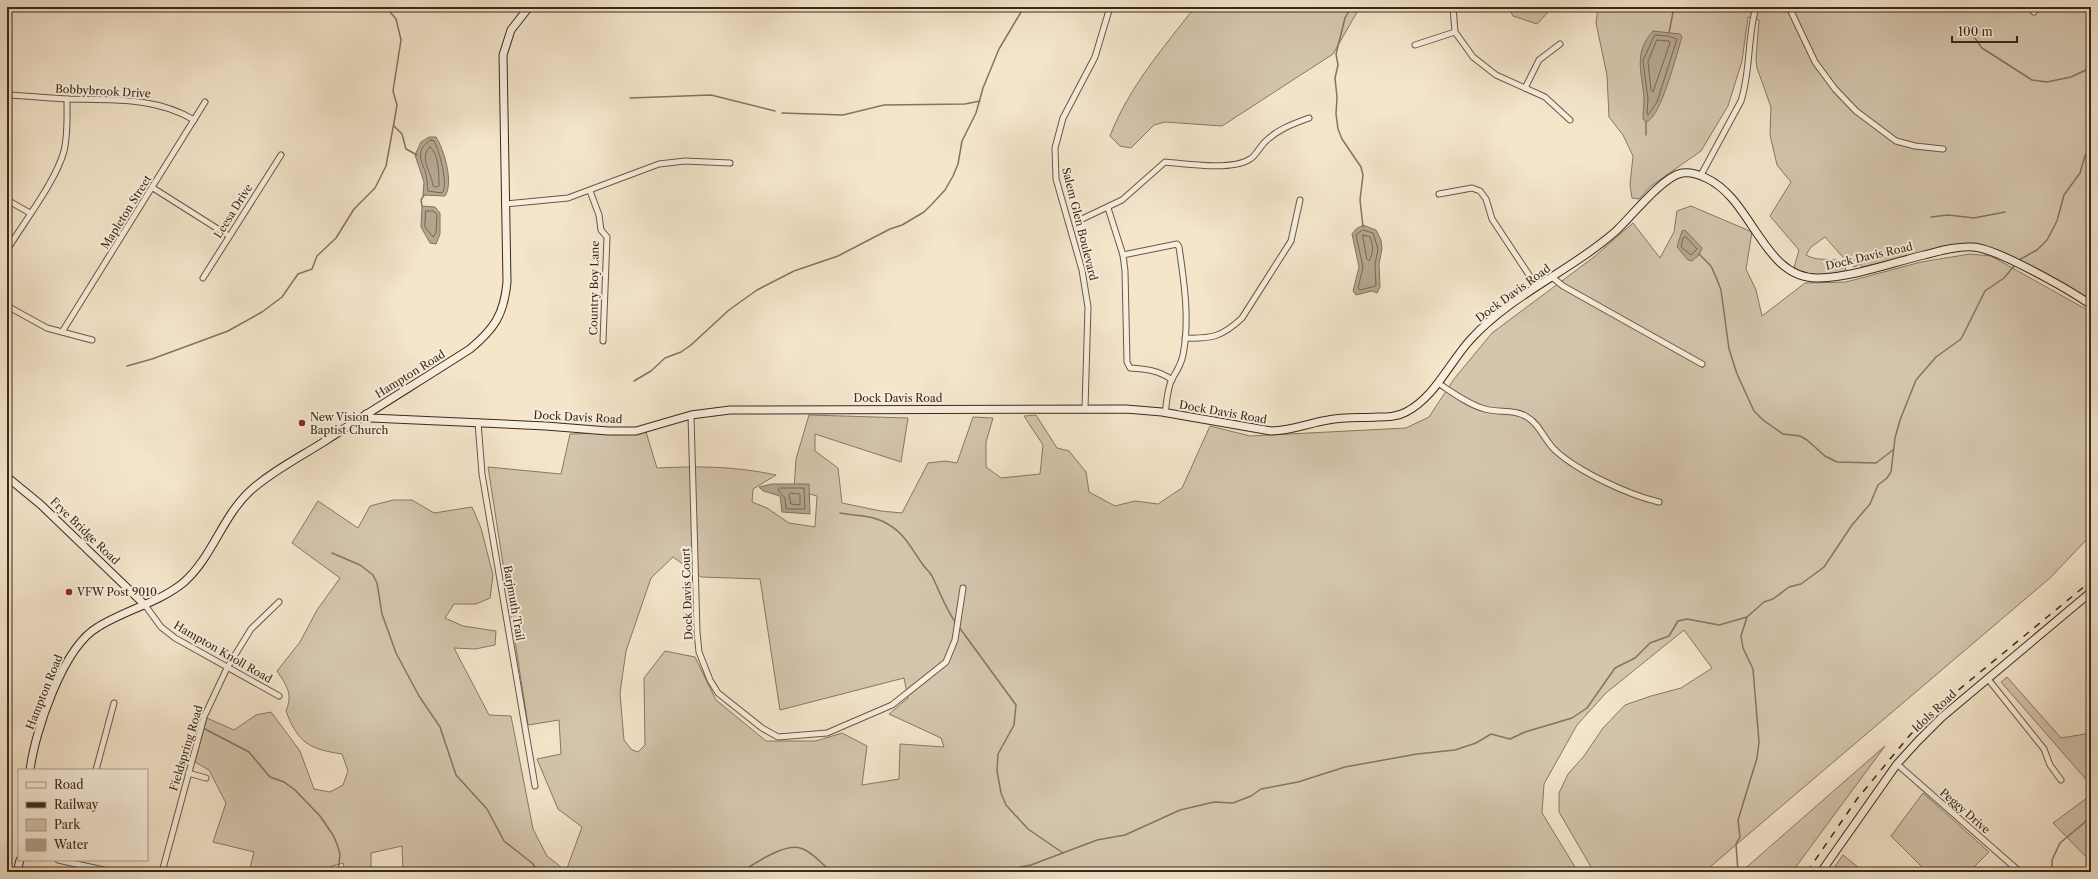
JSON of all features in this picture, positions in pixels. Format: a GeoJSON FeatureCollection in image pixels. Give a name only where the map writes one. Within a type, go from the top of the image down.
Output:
{"type":"FeatureCollection","features":[{"type":"Feature","properties":{"kind":"street","name":"Hampton Road"},"geometry":{"type":"LineString","coordinates":[[30,769],[34,748],[42,723],[65,665],[73,650],[84,638],[98,627],[171,591],[192,574],[233,512],[250,491],[366,414],[470,349],[490,332],[496,323],[504,302],[507,282],[503,55],[511,30],[529,7]]}},
{"type":"Feature","properties":{"kind":"street","name":"Salem Glen Boulevard"},"geometry":{"type":"LineString","coordinates":[[1085,408],[1088,307],[1082,270],[1056,179],[1055,148],[1063,118],[1095,57],[1110,7]]}},
{"type":"Feature","properties":{"kind":"street"},"geometry":{"type":"LineString","coordinates":[[1453,7],[1455,32],[1468,52],[1488,70],[1551,102],[1570,120]]}},
{"type":"Feature","properties":{"kind":"street"},"geometry":{"type":"LineString","coordinates":[[1701,175],[1741,101],[1745,90],[1749,63],[1751,31],[1756,7]]}},
{"type":"Feature","properties":{"kind":"street"},"geometry":{"type":"LineString","coordinates":[[1789,7],[1815,62],[1835,89],[1856,110],[1896,140],[1911,145],[1943,149]]}},
{"type":"Feature","properties":{"kind":"street"},"geometry":{"type":"LineString","coordinates":[[2029,7],[2034,12]]}},
{"type":"Feature","properties":{"kind":"street"},"geometry":{"type":"LineString","coordinates":[[1415,45],[1455,32]]}},
{"type":"Feature","properties":{"kind":"street"},"geometry":{"type":"LineString","coordinates":[[1525,88],[1539,60],[1560,44]]}},
{"type":"Feature","properties":{"kind":"street","name":"Bobbybrook Drive"},"geometry":{"type":"LineString","coordinates":[[7,95],[67,99],[120,100],[156,104],[182,113],[194,120]]}},
{"type":"Feature","properties":{"kind":"street"},"geometry":{"type":"LineString","coordinates":[[7,250],[52,178],[62,159],[66,137],[67,99]]}},
{"type":"Feature","properties":{"kind":"street","name":"Mapleton Street"},"geometry":{"type":"LineString","coordinates":[[62,332],[153,188],[205,102]]}},
{"type":"Feature","properties":{"kind":"street"},"geometry":{"type":"LineString","coordinates":[[1082,219],[1108,208],[1122,200],[1165,162],[1222,165],[1242,163],[1252,159],[1256,151],[1278,131],[1309,118]]}},
{"type":"Feature","properties":{"kind":"street","name":"Leesa Drive"},"geometry":{"type":"LineString","coordinates":[[203,278],[281,155]]}},
{"type":"Feature","properties":{"kind":"street"},"geometry":{"type":"LineString","coordinates":[[505,204],[568,198],[659,164],[685,161],[730,163]]}},
{"type":"Feature","properties":{"kind":"street","name":"Dock Davis Road"},"geometry":{"type":"LineString","coordinates":[[366,414],[372,418],[478,422],[608,431],[636,431],[691,415],[730,410],[1126,408],[1166,413],[1245,428],[1279,431],[1331,419],[1400,415],[1423,400],[1476,334],[1537,287],[1590,251],[1616,231],[1668,180],[1684,173],[1701,175],[1721,186],[1736,200],[1767,248],[1778,261],[1790,270],[1805,277],[1832,277],[1950,249],[1976,247],[1985,249],[2017,264],[2091,305]]}},
{"type":"Feature","properties":{"kind":"street"},"geometry":{"type":"LineString","coordinates":[[153,188],[229,236]]}},
{"type":"Feature","properties":{"kind":"street"},"geometry":{"type":"LineString","coordinates":[[1439,194],[1472,188],[1480,191],[1486,199],[1492,219],[1537,287]]}},
{"type":"Feature","properties":{"kind":"street","name":"Country Boy Lane"},"geometry":{"type":"LineString","coordinates":[[590,190],[599,215],[601,230],[607,237],[603,341]]}},
{"type":"Feature","properties":{"kind":"street"},"geometry":{"type":"LineString","coordinates":[[7,200],[30,214]]}},
{"type":"Feature","properties":{"kind":"street"},"geometry":{"type":"LineString","coordinates":[[1184,338],[1204,339],[1216,337],[1232,327],[1242,318],[1291,241],[1300,200]]}},
{"type":"Feature","properties":{"kind":"street"},"geometry":{"type":"LineString","coordinates":[[1108,208],[1123,255],[1128,332],[1128,362],[1130,368],[1152,370],[1164,374],[1172,380]]}},
{"type":"Feature","properties":{"kind":"street"},"geometry":{"type":"LineString","coordinates":[[1123,255],[1177,244],[1179,247],[1186,306],[1184,353],[1180,369],[1172,380],[1168,389],[1166,413]]}},
{"type":"Feature","properties":{"kind":"street"},"geometry":{"type":"LineString","coordinates":[[1552,277],[1563,286],[1702,364]]}},
{"type":"Feature","properties":{"kind":"street"},"geometry":{"type":"LineString","coordinates":[[7,306],[38,324],[92,340]]}},
{"type":"Feature","properties":{"kind":"street"},"geometry":{"type":"LineString","coordinates":[[1438,383],[1459,397],[1484,409],[1517,412],[1528,417],[1537,426],[1545,440],[1557,452],[1583,470],[1642,498],[1659,502]]}},
{"type":"Feature","properties":{"kind":"street","name":"Dock Davis Court"},"geometry":{"type":"LineString","coordinates":[[691,415],[697,632],[699,652],[710,680],[718,693],[762,728],[778,738],[827,733],[892,705],[946,662],[955,640],[963,588]]}},
{"type":"Feature","properties":{"kind":"street","name":"Barjmuth Trail"},"geometry":{"type":"LineString","coordinates":[[478,422],[482,474],[535,786]]}},
{"type":"Feature","properties":{"kind":"street","name":"Frye Bridge Road"},"geometry":{"type":"LineString","coordinates":[[7,477],[40,504],[145,605]]}},
{"type":"Feature","properties":{"kind":"street","name":"Idols Road"},"geometry":{"type":"LineString","coordinates":[[1821,872],[1897,764],[1942,717],[2091,592]]}},
{"type":"Feature","properties":{"kind":"street","name":"Fieldspring Road"},"geometry":{"type":"LineString","coordinates":[[162,872],[204,717],[227,668],[251,629],[280,602]]}},
{"type":"Feature","properties":{"kind":"street","name":"Hampton Knoll Road"},"geometry":{"type":"LineString","coordinates":[[145,605],[161,627],[175,638],[279,696]]}},
{"type":"Feature","properties":{"kind":"street"},"geometry":{"type":"LineString","coordinates":[[1988,679],[2044,749],[2050,766],[2061,780]]}},
{"type":"Feature","properties":{"kind":"street"},"geometry":{"type":"LineString","coordinates":[[96,769],[114,703]]}},
{"type":"Feature","properties":{"kind":"street","name":"Peggy Drive"},"geometry":{"type":"LineString","coordinates":[[1897,764],[2020,872]]}},
{"type":"Feature","properties":{"kind":"street"},"geometry":{"type":"LineString","coordinates":[[188,773],[206,778]]}},
{"type":"Feature","properties":{"kind":"street"},"geometry":{"type":"LineString","coordinates":[[17,872],[20,861]]}},
{"type":"Feature","properties":{"kind":"street"},"geometry":{"type":"LineString","coordinates":[[71,862],[113,872]]}},
{"type":"Feature","properties":{"kind":"green space"},"geometry":{"type":"Polygon","coordinates":[[[1195,7],[1360,7],[1333,54],[1222,126],[1165,122],[1154,125],[1131,148],[1120,146],[1110,136],[1127,101],[1148,68],[1195,7]]]}},
{"type":"Feature","properties":{"kind":"green space"},"geometry":{"type":"Polygon","coordinates":[[[1508,7],[1553,7],[1537,24],[1513,16],[1508,7]]]}},
{"type":"Feature","properties":{"kind":"green space"},"geometry":{"type":"Polygon","coordinates":[[[1598,7],[2091,7],[2091,301],[1980,245],[1927,252],[1862,267],[1860,264],[1854,267],[1825,237],[1811,247],[1806,255],[1816,259],[1835,260],[1845,263],[1846,271],[1820,275],[1807,273],[1794,268],[1799,250],[1770,216],[1791,182],[1777,165],[1770,135],[1771,107],[1757,68],[1756,59],[1759,20],[1748,17],[1742,61],[1728,106],[1701,151],[1651,186],[1639,199],[1632,198],[1630,185],[1633,156],[1623,135],[1609,117],[1607,75],[1596,23],[1598,7]]]}},
{"type":"Feature","properties":{"kind":"green space"},"geometry":{"type":"Polygon","coordinates":[[[1691,206],[1752,232],[1746,269],[1756,290],[1762,316],[1805,283],[1846,282],[1921,262],[1970,254],[1991,256],[2091,312],[2091,535],[2050,578],[1704,872],[1594,872],[1559,812],[1559,793],[1568,774],[1584,756],[1603,728],[1625,705],[1681,688],[1712,668],[1684,630],[1606,693],[1577,725],[1544,784],[1542,813],[1578,872],[403,872],[402,846],[371,853],[371,872],[345,872],[343,863],[332,866],[325,872],[249,872],[254,852],[213,842],[226,803],[209,770],[195,762],[207,718],[234,730],[256,715],[271,712],[300,751],[314,789],[330,792],[343,785],[348,771],[342,754],[313,747],[306,743],[295,731],[286,711],[289,700],[288,690],[277,671],[300,642],[317,610],[340,578],[292,543],[318,501],[358,528],[370,506],[393,500],[412,500],[434,513],[472,507],[481,528],[493,575],[490,598],[476,604],[454,604],[445,618],[463,626],[496,631],[495,645],[475,649],[454,648],[489,715],[511,716],[533,829],[547,856],[566,871],[582,827],[558,809],[537,759],[561,754],[559,720],[528,725],[488,467],[561,474],[570,434],[646,432],[657,468],[716,467],[776,475],[753,489],[752,502],[767,508],[789,523],[815,527],[817,496],[794,490],[796,459],[809,415],[908,418],[901,462],[815,434],[815,451],[838,468],[842,503],[881,511],[902,513],[928,463],[945,461],[957,463],[973,417],[993,418],[986,442],[986,467],[1001,478],[1040,474],[1043,445],[1024,416],[1036,415],[1057,448],[1069,451],[1086,472],[1089,492],[1115,506],[1135,501],[1158,504],[1182,488],[1210,426],[1250,436],[1406,428],[1429,417],[1454,379],[1492,333],[1594,257],[1633,223],[1660,258],[1674,232],[1677,211],[1691,206]],[[673,557],[651,578],[626,651],[620,693],[624,740],[632,750],[638,752],[645,745],[644,678],[665,651],[695,657],[716,700],[766,741],[816,741],[842,733],[867,746],[862,785],[899,779],[900,744],[944,747],[941,738],[889,714],[908,698],[904,678],[780,710],[760,579],[701,577],[673,557]]]}},
{"type":"Feature","properties":{"kind":"green space"},"geometry":{"type":"Polygon","coordinates":[[[2007,677],[2061,738],[2091,733],[2091,785],[2001,682],[2007,677]]]}},
{"type":"Feature","properties":{"kind":"green space"},"geometry":{"type":"Polygon","coordinates":[[[1885,746],[1792,872],[1741,872],[1885,746]]]}},
{"type":"Feature","properties":{"kind":"green space"},"geometry":{"type":"Polygon","coordinates":[[[1923,793],[1989,852],[1969,872],[1927,872],[1891,836],[1923,793]]]}},
{"type":"Feature","properties":{"kind":"green space"},"geometry":{"type":"Polygon","coordinates":[[[2091,795],[2091,862],[2053,823],[2091,795]]]}},
{"type":"Feature","properties":{"kind":"green space"},"geometry":{"type":"Polygon","coordinates":[[[1843,855],[1864,872],[1831,872],[1843,855]]]}},
{"type":"Feature","properties":{"kind":"water"},"geometry":{"type":"Polygon","coordinates":[[[1653,31],[1680,34],[1682,37],[1663,97],[1652,118],[1646,122],[1643,119],[1644,100],[1640,64],[1643,48],[1653,31]]]}},
{"type":"Feature","properties":{"kind":"water"},"geometry":{"type":"Polygon","coordinates":[[[429,137],[436,137],[445,158],[449,183],[445,196],[423,195],[424,182],[415,155],[421,142],[429,137]]]}},
{"type":"Feature","properties":{"kind":"water"},"geometry":{"type":"Polygon","coordinates":[[[422,206],[435,207],[440,213],[440,234],[436,244],[430,243],[421,227],[422,206]]]}},
{"type":"Feature","properties":{"kind":"water"},"geometry":{"type":"Polygon","coordinates":[[[1363,225],[1376,230],[1381,240],[1382,249],[1379,264],[1380,287],[1377,293],[1372,291],[1356,295],[1353,291],[1359,267],[1352,234],[1356,229],[1363,225]]]}},
{"type":"Feature","properties":{"kind":"water"},"geometry":{"type":"Polygon","coordinates":[[[1685,230],[1702,248],[1699,255],[1692,261],[1688,260],[1677,247],[1682,231],[1685,230]]]}},
{"type":"Feature","properties":{"kind":"water"},"geometry":{"type":"Polygon","coordinates":[[[772,484],[809,484],[810,514],[782,512],[780,496],[763,491],[759,487],[772,484]]]}},
{"type":"Feature","properties":{"kind":"waterway"},"geometry":{"type":"LineString","coordinates":[[127,366],[152,359],[228,331],[262,312],[282,297],[298,274],[312,269],[317,256],[336,238],[354,209],[375,188],[386,166],[395,117],[397,105],[393,91],[401,40],[396,19],[386,7]]}},
{"type":"Feature","properties":{"kind":"waterway"},"geometry":{"type":"LineString","coordinates":[[634,381],[651,371],[665,358],[681,352],[691,345],[729,310],[757,290],[794,271],[838,256],[890,229],[902,225],[924,212],[945,190],[953,176],[958,164],[962,141],[976,113],[983,88],[999,49],[1024,7]]}},
{"type":"Feature","properties":{"kind":"waterway"},"geometry":{"type":"LineString","coordinates":[[1351,7],[1345,18],[1336,54],[1338,65],[1335,78],[1337,97],[1336,114],[1338,129],[1342,139],[1361,167],[1363,175],[1360,200],[1363,227]]}},
{"type":"Feature","properties":{"kind":"waterway"},"geometry":{"type":"LineString","coordinates":[[1669,33],[1674,7]]}},
{"type":"Feature","properties":{"kind":"waterway"},"geometry":{"type":"LineString","coordinates":[[1967,27],[1982,48],[2032,80],[2047,82],[2071,77],[2086,70],[2091,71]]}},
{"type":"Feature","properties":{"kind":"waterway"},"geometry":{"type":"LineString","coordinates":[[630,98],[711,95],[775,111]]}},
{"type":"Feature","properties":{"kind":"waterway"},"geometry":{"type":"LineString","coordinates":[[782,113],[843,115],[884,105],[965,104],[980,101]]}},
{"type":"Feature","properties":{"kind":"waterway"},"geometry":{"type":"LineString","coordinates":[[1646,122],[1646,135]]}},
{"type":"Feature","properties":{"kind":"waterway"},"geometry":{"type":"LineString","coordinates":[[394,126],[402,134],[406,149],[417,155]]}},
{"type":"Feature","properties":{"kind":"waterway"},"geometry":{"type":"LineString","coordinates":[[2019,260],[2037,250],[2047,240],[2057,221],[2064,195],[2080,173],[2085,156],[2091,147]]}},
{"type":"Feature","properties":{"kind":"waterway"},"geometry":{"type":"LineString","coordinates":[[422,206],[421,200],[424,195]]}},
{"type":"Feature","properties":{"kind":"waterway"},"geometry":{"type":"LineString","coordinates":[[1931,217],[1948,215],[1974,218],[2005,212]]}},
{"type":"Feature","properties":{"kind":"waterway"},"geometry":{"type":"LineString","coordinates":[[1699,254],[1711,266],[1721,290],[1729,349],[1737,374],[1754,411],[1763,420],[1783,434],[1800,436],[1807,440],[1825,456],[1837,462],[1876,463],[1893,450]]}},
{"type":"Feature","properties":{"kind":"waterway"},"geometry":{"type":"LineString","coordinates":[[1012,872],[1020,867],[1031,865],[1097,840],[1125,835],[1180,810],[1214,802],[1233,803],[1251,796],[1261,789],[1298,782],[1345,767],[1417,754],[1455,750],[1476,743],[1491,734],[1510,739],[1525,732],[1572,718],[1587,708],[1615,668],[1635,658],[1650,643],[1669,636],[1678,621],[1687,619],[1719,625],[1747,617],[1764,602],[1773,599],[1789,587],[1801,584],[1824,567],[1852,525],[1870,504],[1878,485],[1887,478],[1891,472],[1895,438],[1900,420],[1916,380],[1936,357],[1961,339],[1985,291],[2004,278],[2014,266]]}},
{"type":"Feature","properties":{"kind":"waterway"},"geometry":{"type":"LineString","coordinates":[[840,513],[866,516],[876,519],[889,525],[900,533],[932,576],[956,623]]}},
{"type":"Feature","properties":{"kind":"waterway"},"geometry":{"type":"LineString","coordinates":[[332,553],[360,565],[373,575],[377,583],[382,614],[396,653],[419,696],[440,727],[456,775],[487,809],[504,841],[532,863],[539,872]]}},
{"type":"Feature","properties":{"kind":"waterway"},"geometry":{"type":"LineString","coordinates":[[1738,872],[1736,844],[1740,837],[1738,820],[1757,758],[1759,742],[1753,669],[1743,648],[1741,636],[1747,617]]}},
{"type":"Feature","properties":{"kind":"waterway"},"geometry":{"type":"LineString","coordinates":[[959,627],[1016,705],[1014,725],[998,754],[997,771],[1001,793],[1006,805],[1028,829],[1063,853]]}},
{"type":"Feature","properties":{"kind":"waterway"},"geometry":{"type":"LineString","coordinates":[[203,728],[249,752],[270,777],[284,782],[295,790],[320,816],[333,835],[337,844],[340,854],[338,872]]}},
{"type":"Feature","properties":{"kind":"waterway"},"geometry":{"type":"LineString","coordinates":[[2052,872],[2052,860],[2060,843],[2091,817]]}},
{"type":"Feature","properties":{"kind":"waterway"},"geometry":{"type":"LineString","coordinates":[[741,872],[771,854],[796,847],[811,853],[832,872]]}},
{"type":"Feature","properties":{"kind":"railway"},"geometry":{"type":"LineString","coordinates":[[1807,872],[1857,799],[1910,735],[1945,701],[2091,581]]}},
{"type":"Feature","properties":{"kind":"place","name":"New Vision Baptist Church"},"geometry":{"type":"Point","coordinates":[302,423]}},
{"type":"Feature","properties":{"kind":"place","name":"VFW Post 9010"},"geometry":{"type":"Point","coordinates":[69,592]}}]}
